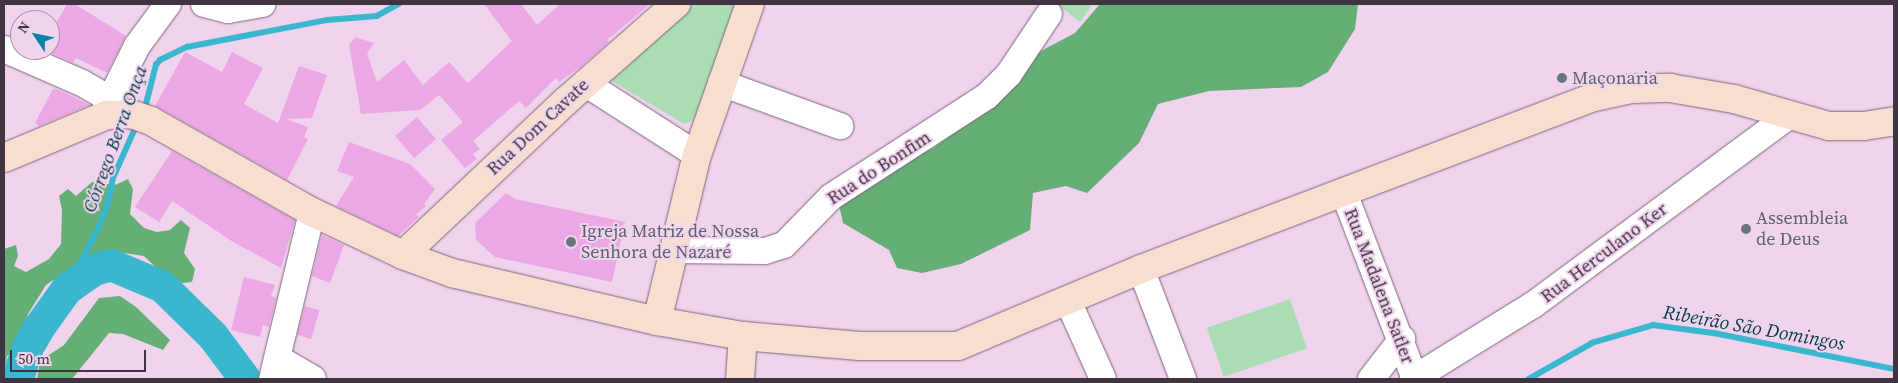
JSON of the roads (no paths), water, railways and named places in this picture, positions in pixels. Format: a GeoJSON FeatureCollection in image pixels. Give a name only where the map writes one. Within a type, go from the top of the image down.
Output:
{"type":"FeatureCollection","features":[{"type":"Feature","properties":{"kind":"main road"},"geometry":{"type":"LineString","coordinates":[[657,320],[697,155],[750,4]]}},
{"type":"Feature","properties":{"kind":"main road","name":"Rua Dom Cavate"},"geometry":{"type":"LineString","coordinates":[[403,255],[585,83],[673,5]]}},
{"type":"Feature","properties":{"kind":"main road"},"geometry":{"type":"LineString","coordinates":[[4,158],[92,121],[128,113],[312,212],[403,255],[452,273],[657,320],[743,336],[860,346],[958,346],[1141,269],[1594,97],[1633,89],[1700,92],[1829,126],[1864,126],[1894,121]]}},
{"type":"Feature","properties":{"kind":"main road"},"geometry":{"type":"LineString","coordinates":[[740,379],[743,336]]}},
{"type":"Feature","properties":{"kind":"street"},"geometry":{"type":"LineString","coordinates":[[4,49],[82,83],[128,113],[137,46],[168,4]]}},
{"type":"Feature","properties":{"kind":"street"},"geometry":{"type":"LineString","coordinates":[[204,4],[228,10],[262,4]]}},
{"type":"Feature","properties":{"kind":"street","name":"Rua do Bonfim"},"geometry":{"type":"LineString","coordinates":[[674,250],[765,251],[784,245],[831,197],[987,96],[1009,74],[1049,14]]}},
{"type":"Feature","properties":{"kind":"street"},"geometry":{"type":"LineString","coordinates":[[585,83],[697,155]]}},
{"type":"Feature","properties":{"kind":"street"},"geometry":{"type":"LineString","coordinates":[[721,83],[840,126]]}},
{"type":"Feature","properties":{"kind":"street","name":"Rua Herculano Ker"},"geometry":{"type":"LineString","coordinates":[[1414,379],[1533,305],[1788,116]]}},
{"type":"Feature","properties":{"kind":"street","name":"Rua Madalena Satler"},"geometry":{"type":"LineString","coordinates":[[1344,193],[1402,339],[1414,379]]}},
{"type":"Feature","properties":{"kind":"street"},"geometry":{"type":"LineString","coordinates":[[312,212],[275,370],[313,379]]}},
{"type":"Feature","properties":{"kind":"street"},"geometry":{"type":"LineString","coordinates":[[1141,269],[1183,379]]}},
{"type":"Feature","properties":{"kind":"street"},"geometry":{"type":"LineString","coordinates":[[1068,301],[1103,379]]}},
{"type":"Feature","properties":{"kind":"street"},"geometry":{"type":"LineString","coordinates":[[1371,379],[1402,339]]}},
{"type":"Feature","properties":{"kind":"waterway","name":"Córrego Berra Onça"},"geometry":{"type":"LineString","coordinates":[[144,112],[156,65],[160,60],[187,47],[327,20],[377,16],[399,4]]}},
{"type":"Feature","properties":{"kind":"waterway","name":"Córrego Berra Onça"},"geometry":{"type":"LineString","coordinates":[[67,289],[97,231],[108,204],[113,178],[137,124]]}},
{"type":"Feature","properties":{"kind":"waterway"},"geometry":{"type":"LineString","coordinates":[[18,379],[27,349],[39,328],[67,289],[94,270],[111,265],[163,287],[213,336],[245,379]]}},
{"type":"Feature","properties":{"kind":"waterway","name":"Ribeirão São Domingos"},"geometry":{"type":"LineString","coordinates":[[1529,379],[1592,343],[1653,325],[1714,333],[1894,369]]}},
{"type":"Feature","properties":{"kind":"place","name":"Maçonaria"},"geometry":{"type":"Point","coordinates":[1562,78]}},
{"type":"Feature","properties":{"kind":"place","name":"Assembleia de Deus"},"geometry":{"type":"Point","coordinates":[1746,229]}},
{"type":"Feature","properties":{"kind":"place","name":"Igreja Matriz de Nossa Senhora de Nazaré"},"geometry":{"type":"Point","coordinates":[571,242]}}]}
